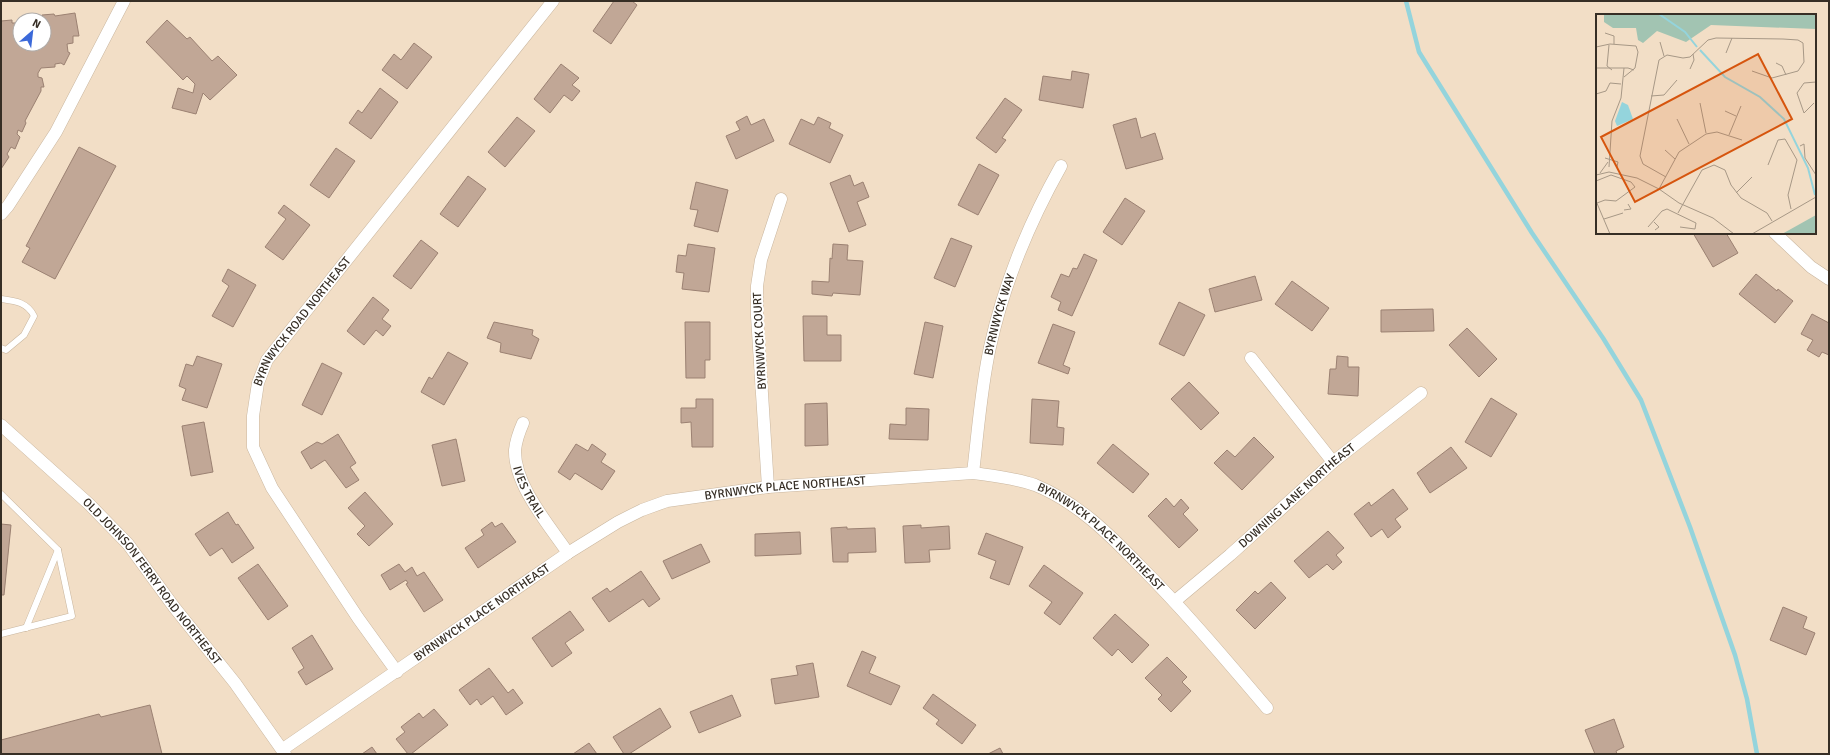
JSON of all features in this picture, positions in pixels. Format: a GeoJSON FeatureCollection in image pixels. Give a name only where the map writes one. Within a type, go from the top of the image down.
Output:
{"type":"FeatureCollection","features":[{"type":"Feature","properties":{"kind":"street"},"geometry":{"type":"LineString","coordinates":[[1,214],[8,206],[56,132],[124,1]]}},
{"type":"Feature","properties":{"kind":"street","name":"BYRNWYCK ROAD NORTHEAST"},"geometry":{"type":"LineString","coordinates":[[397,672],[358,618],[272,488],[253,447],[253,416],[258,383],[267,360],[553,1]]}},
{"type":"Feature","properties":{"kind":"street","name":"BYRNWYCK WAY"},"geometry":{"type":"LineString","coordinates":[[973,473],[990,347],[1005,290],[1040,204],[1061,166]]}},
{"type":"Feature","properties":{"kind":"street","name":"BYRNWYCK COURT"},"geometry":{"type":"LineString","coordinates":[[768,487],[757,316],[757,286],[761,260],[781,199]]}},
{"type":"Feature","properties":{"kind":"street"},"geometry":{"type":"LineString","coordinates":[[1777,234],[1811,267],[1829,279]]}},
{"type":"Feature","properties":{"kind":"street"},"geometry":{"type":"LineString","coordinates":[[1251,358],[1333,462]]}},
{"type":"Feature","properties":{"kind":"street","name":"DOWNING LANE NORTHEAST"},"geometry":{"type":"LineString","coordinates":[[1175,601],[1230,555],[1333,462],[1420,393]]}},
{"type":"Feature","properties":{"kind":"street","name":"IVES TRAIL"},"geometry":{"type":"LineString","coordinates":[[523,423],[518,434],[515,450],[520,477],[532,500],[568,553]]}},
{"type":"Feature","properties":{"kind":"street","name":"OLD JOHNSON FERRY ROAD NORTHEAST"},"geometry":{"type":"LineString","coordinates":[[1,425],[89,504],[128,544],[284,752]]}},
{"type":"Feature","properties":{"kind":"street","name":"BYRNWYCK PLACE NORTHEAST"},"geometry":{"type":"LineString","coordinates":[[284,752],[568,553],[636,513],[666,501],[768,487],[973,473],[1012,479],[1035,485],[1060,498],[1085,514],[1106,531],[1175,601],[1268,708]]}},
{"type":"Feature","properties":{"kind":"lane"},"geometry":{"type":"LineString","coordinates":[[1,299],[22,302],[31,310],[34,316],[24,335],[6,350],[1,348]]}},
{"type":"Feature","properties":{"kind":"lane"},"geometry":{"type":"LineString","coordinates":[[1,494],[58,550],[72,616],[1,634]]}},
{"type":"Feature","properties":{"kind":"lane"},"geometry":{"type":"LineString","coordinates":[[26,628],[58,550]]}},
{"type":"Feature","properties":{"kind":"building"},"geometry":{"type":"Polygon","coordinates":[[[614,1],[632,1],[637,5],[611,44],[593,31],[614,1]]]}},
{"type":"Feature","properties":{"kind":"building"},"geometry":{"type":"Polygon","coordinates":[[[75,13],[79,36],[73,36],[73,43],[67,44],[68,52],[70,53],[64,65],[61,63],[55,64],[55,67],[41,68],[38,73],[38,77],[42,78],[44,87],[41,87],[41,91],[25,121],[26,123],[22,132],[18,130],[17,134],[20,137],[15,149],[11,147],[7,154],[9,157],[1,169],[1,21],[12,20],[12,52],[52,52],[52,14],[55,16],[75,13]]]}},
{"type":"Feature","properties":{"kind":"building"},"geometry":{"type":"Polygon","coordinates":[[[167,20],[187,39],[190,37],[212,61],[218,56],[237,75],[210,100],[203,93],[196,114],[172,108],[178,88],[193,93],[195,84],[187,76],[183,80],[146,42],[167,20]]]}},
{"type":"Feature","properties":{"kind":"building"},"geometry":{"type":"Polygon","coordinates":[[[414,43],[432,57],[407,89],[382,70],[394,54],[401,60],[414,43]]]}},
{"type":"Feature","properties":{"kind":"building"},"geometry":{"type":"Polygon","coordinates":[[[561,64],[579,78],[572,85],[580,91],[572,101],[564,95],[550,113],[534,99],[561,64]]]}},
{"type":"Feature","properties":{"kind":"building"},"geometry":{"type":"Polygon","coordinates":[[[1072,71],[1089,74],[1083,108],[1039,100],[1043,76],[1071,80],[1072,71]]]}},
{"type":"Feature","properties":{"kind":"building"},"geometry":{"type":"Polygon","coordinates":[[[380,88],[398,102],[371,139],[349,123],[358,110],[362,113],[380,88]]]}},
{"type":"Feature","properties":{"kind":"building"},"geometry":{"type":"Polygon","coordinates":[[[1005,98],[1022,110],[1002,138],[1006,140],[996,153],[976,138],[1005,98]]]}},
{"type":"Feature","properties":{"kind":"building"},"geometry":{"type":"Polygon","coordinates":[[[747,116],[751,125],[764,119],[774,141],[736,159],[726,136],[740,130],[736,122],[747,116]]]}},
{"type":"Feature","properties":{"kind":"building"},"geometry":{"type":"Polygon","coordinates":[[[517,117],[535,131],[505,167],[488,152],[517,117]]]}},
{"type":"Feature","properties":{"kind":"building"},"geometry":{"type":"Polygon","coordinates":[[[818,117],[831,123],[829,128],[843,135],[830,163],[789,144],[801,119],[814,125],[818,117]]]}},
{"type":"Feature","properties":{"kind":"building"},"geometry":{"type":"Polygon","coordinates":[[[1136,118],[1141,138],[1155,133],[1163,159],[1126,169],[1113,125],[1136,118]]]}},
{"type":"Feature","properties":{"kind":"building"},"geometry":{"type":"Polygon","coordinates":[[[79,147],[116,166],[55,279],[22,262],[30,248],[26,246],[79,147]]]}},
{"type":"Feature","properties":{"kind":"building"},"geometry":{"type":"Polygon","coordinates":[[[336,148],[355,161],[329,198],[310,185],[336,148]]]}},
{"type":"Feature","properties":{"kind":"building"},"geometry":{"type":"Polygon","coordinates":[[[979,164],[999,175],[978,215],[958,205],[979,164]]]}},
{"type":"Feature","properties":{"kind":"building"},"geometry":{"type":"Polygon","coordinates":[[[850,175],[854,186],[863,182],[869,197],[857,202],[866,225],[849,232],[830,183],[850,175]]]}},
{"type":"Feature","properties":{"kind":"building"},"geometry":{"type":"Polygon","coordinates":[[[468,176],[486,189],[458,227],[440,214],[468,176]]]}},
{"type":"Feature","properties":{"kind":"building"},"geometry":{"type":"Polygon","coordinates":[[[696,182],[728,190],[718,232],[694,226],[698,210],[690,209],[696,182]]]}},
{"type":"Feature","properties":{"kind":"building"},"geometry":{"type":"Polygon","coordinates":[[[1125,198],[1145,211],[1122,245],[1103,232],[1125,198]]]}},
{"type":"Feature","properties":{"kind":"building"},"geometry":{"type":"Polygon","coordinates":[[[284,205],[310,225],[283,260],[265,247],[286,219],[278,213],[284,205]]]}},
{"type":"Feature","properties":{"kind":"building"},"geometry":{"type":"Polygon","coordinates":[[[1694,234],[1727,234],[1738,253],[1713,267],[1694,234]]]}},
{"type":"Feature","properties":{"kind":"building"},"geometry":{"type":"Polygon","coordinates":[[[951,238],[972,246],[955,287],[934,278],[951,238]]]}},
{"type":"Feature","properties":{"kind":"building"},"geometry":{"type":"Polygon","coordinates":[[[421,240],[438,253],[411,289],[393,276],[421,240]]]}},
{"type":"Feature","properties":{"kind":"building"},"geometry":{"type":"Polygon","coordinates":[[[688,244],[715,248],[709,292],[682,289],[684,273],[676,272],[678,255],[686,256],[688,244]]]}},
{"type":"Feature","properties":{"kind":"building"},"geometry":{"type":"Polygon","coordinates":[[[833,244],[848,245],[847,260],[863,261],[860,295],[833,293],[832,296],[812,294],[812,281],[829,282],[830,258],[832,259],[833,244]]]}},
{"type":"Feature","properties":{"kind":"building"},"geometry":{"type":"Polygon","coordinates":[[[1084,254],[1097,260],[1072,316],[1058,310],[1061,302],[1051,297],[1061,274],[1069,277],[1073,268],[1077,269],[1084,254]]]}},
{"type":"Feature","properties":{"kind":"building"},"geometry":{"type":"Polygon","coordinates":[[[228,269],[256,285],[233,327],[212,316],[229,286],[222,281],[228,269]]]}},
{"type":"Feature","properties":{"kind":"building"},"geometry":{"type":"Polygon","coordinates":[[[1756,274],[1777,291],[1778,289],[1793,301],[1775,323],[1739,294],[1756,274]]]}},
{"type":"Feature","properties":{"kind":"building"},"geometry":{"type":"Polygon","coordinates":[[[1255,276],[1262,300],[1215,312],[1209,289],[1255,276]]]}},
{"type":"Feature","properties":{"kind":"building"},"geometry":{"type":"Polygon","coordinates":[[[1292,281],[1329,308],[1312,331],[1275,304],[1292,281]]]}},
{"type":"Feature","properties":{"kind":"building"},"geometry":{"type":"Polygon","coordinates":[[[373,297],[389,310],[382,319],[391,326],[383,336],[376,330],[364,345],[347,331],[373,297]]]}},
{"type":"Feature","properties":{"kind":"building"},"geometry":{"type":"Polygon","coordinates":[[[1179,302],[1205,315],[1184,356],[1159,344],[1179,302]]]}},
{"type":"Feature","properties":{"kind":"building"},"geometry":{"type":"Polygon","coordinates":[[[1433,309],[1434,331],[1381,332],[1381,310],[1433,309]]]}},
{"type":"Feature","properties":{"kind":"building"},"geometry":{"type":"Polygon","coordinates":[[[1812,314],[1829,323],[1829,355],[1822,352],[1819,357],[1807,350],[1813,340],[1801,334],[1812,314]]]}},
{"type":"Feature","properties":{"kind":"building"},"geometry":{"type":"Polygon","coordinates":[[[803,316],[827,316],[827,335],[841,335],[841,361],[804,361],[803,316]]]}},
{"type":"Feature","properties":{"kind":"building"},"geometry":{"type":"Polygon","coordinates":[[[494,322],[533,330],[532,335],[539,339],[531,359],[500,352],[501,343],[487,338],[494,322]]]}},
{"type":"Feature","properties":{"kind":"building"},"geometry":{"type":"Polygon","coordinates":[[[685,322],[710,322],[710,360],[705,360],[705,378],[686,378],[685,322]]]}},
{"type":"Feature","properties":{"kind":"building"},"geometry":{"type":"Polygon","coordinates":[[[925,322],[943,326],[933,378],[914,374],[925,322]]]}},
{"type":"Feature","properties":{"kind":"building"},"geometry":{"type":"Polygon","coordinates":[[[1053,324],[1075,332],[1063,365],[1070,368],[1068,374],[1038,363],[1053,324]]]}},
{"type":"Feature","properties":{"kind":"building"},"geometry":{"type":"Polygon","coordinates":[[[1467,328],[1497,359],[1479,377],[1449,345],[1467,328]]]}},
{"type":"Feature","properties":{"kind":"building"},"geometry":{"type":"Polygon","coordinates":[[[448,352],[468,363],[444,405],[421,392],[429,377],[432,379],[448,352]]]}},
{"type":"Feature","properties":{"kind":"building"},"geometry":{"type":"Polygon","coordinates":[[[197,356],[222,364],[207,408],[182,400],[186,389],[179,386],[186,364],[193,366],[197,356]]]}},
{"type":"Feature","properties":{"kind":"building"},"geometry":{"type":"Polygon","coordinates":[[[1337,356],[1348,357],[1348,367],[1359,367],[1358,396],[1328,394],[1330,369],[1336,369],[1337,356]]]}},
{"type":"Feature","properties":{"kind":"building"},"geometry":{"type":"Polygon","coordinates":[[[322,363],[342,373],[322,415],[302,405],[322,363]]]}},
{"type":"Feature","properties":{"kind":"building"},"geometry":{"type":"Polygon","coordinates":[[[1189,382],[1219,413],[1201,430],[1171,399],[1189,382]]]}},
{"type":"Feature","properties":{"kind":"building"},"geometry":{"type":"Polygon","coordinates":[[[1491,398],[1517,414],[1491,457],[1465,442],[1491,398]]]}},
{"type":"Feature","properties":{"kind":"building"},"geometry":{"type":"Polygon","coordinates":[[[696,399],[713,399],[713,447],[692,447],[691,422],[681,423],[681,408],[696,408],[696,399]]]}},
{"type":"Feature","properties":{"kind":"building"},"geometry":{"type":"Polygon","coordinates":[[[1032,399],[1059,401],[1057,427],[1064,428],[1063,445],[1030,443],[1032,399]]]}},
{"type":"Feature","properties":{"kind":"building"},"geometry":{"type":"Polygon","coordinates":[[[827,403],[828,445],[805,446],[805,404],[827,403]]]}},
{"type":"Feature","properties":{"kind":"building"},"geometry":{"type":"Polygon","coordinates":[[[906,408],[929,409],[928,440],[889,439],[890,424],[906,425],[906,408]]]}},
{"type":"Feature","properties":{"kind":"building"},"geometry":{"type":"Polygon","coordinates":[[[204,422],[213,472],[191,476],[182,426],[204,422]]]}},
{"type":"Feature","properties":{"kind":"building"},"geometry":{"type":"Polygon","coordinates":[[[338,434],[356,463],[350,467],[359,480],[346,488],[325,460],[311,469],[301,452],[317,442],[322,444],[338,434]]]}},
{"type":"Feature","properties":{"kind":"building"},"geometry":{"type":"Polygon","coordinates":[[[1254,437],[1274,457],[1242,490],[1214,463],[1227,450],[1235,457],[1254,437]]]}},
{"type":"Feature","properties":{"kind":"building"},"geometry":{"type":"Polygon","coordinates":[[[456,439],[465,481],[442,486],[432,445],[456,439]]]}},
{"type":"Feature","properties":{"kind":"building"},"geometry":{"type":"Polygon","coordinates":[[[576,444],[588,451],[592,444],[606,454],[601,462],[615,471],[602,490],[575,473],[570,480],[558,472],[576,444]]]}},
{"type":"Feature","properties":{"kind":"building"},"geometry":{"type":"Polygon","coordinates":[[[1113,444],[1149,474],[1133,493],[1097,463],[1113,444]]]}},
{"type":"Feature","properties":{"kind":"building"},"geometry":{"type":"Polygon","coordinates":[[[1451,447],[1467,468],[1430,493],[1417,473],[1451,447]]]}},
{"type":"Feature","properties":{"kind":"building"},"geometry":{"type":"Polygon","coordinates":[[[1393,489],[1408,509],[1395,519],[1401,527],[1388,538],[1382,529],[1371,537],[1354,514],[1369,502],[1371,506],[1393,489]]]}},
{"type":"Feature","properties":{"kind":"building"},"geometry":{"type":"Polygon","coordinates":[[[365,492],[393,524],[369,546],[357,534],[365,526],[348,508],[365,492]]]}},
{"type":"Feature","properties":{"kind":"building"},"geometry":{"type":"Polygon","coordinates":[[[1166,498],[1174,507],[1181,499],[1189,508],[1183,514],[1198,530],[1179,548],[1148,516],[1166,498]]]}},
{"type":"Feature","properties":{"kind":"building"},"geometry":{"type":"Polygon","coordinates":[[[228,512],[254,548],[232,563],[222,548],[210,556],[195,534],[228,512]]]}},
{"type":"Feature","properties":{"kind":"building"},"geometry":{"type":"Polygon","coordinates":[[[492,522],[495,527],[502,523],[516,542],[478,568],[465,548],[484,535],[481,530],[492,522]]]}},
{"type":"Feature","properties":{"kind":"building"},"geometry":{"type":"Polygon","coordinates":[[[1,524],[11,525],[4,595],[1,595],[1,524]]]}},
{"type":"Feature","properties":{"kind":"building"},"geometry":{"type":"Polygon","coordinates":[[[921,525],[921,528],[949,526],[950,549],[929,550],[930,562],[905,563],[903,526],[921,525]]]}},
{"type":"Feature","properties":{"kind":"building"},"geometry":{"type":"Polygon","coordinates":[[[847,527],[847,529],[875,528],[876,552],[848,553],[848,562],[833,562],[831,528],[847,527]]]}},
{"type":"Feature","properties":{"kind":"building"},"geometry":{"type":"Polygon","coordinates":[[[1328,531],[1344,548],[1336,555],[1342,562],[1333,570],[1327,564],[1309,578],[1294,561],[1328,531]]]}},
{"type":"Feature","properties":{"kind":"building"},"geometry":{"type":"Polygon","coordinates":[[[800,532],[801,554],[755,556],[755,534],[800,532]]]}},
{"type":"Feature","properties":{"kind":"building"},"geometry":{"type":"Polygon","coordinates":[[[986,533],[1023,547],[1009,585],[990,578],[996,561],[978,554],[986,533]]]}},
{"type":"Feature","properties":{"kind":"building"},"geometry":{"type":"Polygon","coordinates":[[[701,544],[710,562],[672,579],[663,561],[701,544]]]}},
{"type":"Feature","properties":{"kind":"building"},"geometry":{"type":"Polygon","coordinates":[[[258,564],[288,606],[268,620],[238,578],[258,564]]]}},
{"type":"Feature","properties":{"kind":"building"},"geometry":{"type":"Polygon","coordinates":[[[399,564],[405,572],[412,567],[417,576],[424,572],[443,600],[424,612],[406,584],[408,583],[406,580],[390,590],[381,575],[399,564]]]}},
{"type":"Feature","properties":{"kind":"building"},"geometry":{"type":"Polygon","coordinates":[[[1044,565],[1083,593],[1060,625],[1044,613],[1052,602],[1029,586],[1044,565]]]}},
{"type":"Feature","properties":{"kind":"building"},"geometry":{"type":"Polygon","coordinates":[[[641,571],[660,599],[649,607],[643,599],[609,622],[592,598],[607,588],[610,592],[641,571]]]}},
{"type":"Feature","properties":{"kind":"building"},"geometry":{"type":"Polygon","coordinates":[[[1271,582],[1286,598],[1255,629],[1236,610],[1255,591],[1258,594],[1271,582]]]}},
{"type":"Feature","properties":{"kind":"building"},"geometry":{"type":"Polygon","coordinates":[[[1783,607],[1807,617],[1803,628],[1815,633],[1806,655],[1770,640],[1783,607]]]}},
{"type":"Feature","properties":{"kind":"building"},"geometry":{"type":"Polygon","coordinates":[[[570,611],[584,630],[565,643],[572,653],[552,667],[532,638],[570,611]]]}},
{"type":"Feature","properties":{"kind":"building"},"geometry":{"type":"Polygon","coordinates":[[[1115,614],[1149,645],[1132,663],[1118,649],[1112,656],[1093,638],[1115,614]]]}},
{"type":"Feature","properties":{"kind":"building"},"geometry":{"type":"Polygon","coordinates":[[[312,635],[333,669],[306,685],[298,672],[304,668],[292,648],[312,635]]]}},
{"type":"Feature","properties":{"kind":"building"},"geometry":{"type":"Polygon","coordinates":[[[862,651],[876,657],[869,673],[900,686],[891,705],[847,686],[862,651]]]}},
{"type":"Feature","properties":{"kind":"building"},"geometry":{"type":"Polygon","coordinates":[[[1167,657],[1187,677],[1182,682],[1191,691],[1171,712],[1158,699],[1162,695],[1145,678],[1167,657]]]}},
{"type":"Feature","properties":{"kind":"building"},"geometry":{"type":"Polygon","coordinates":[[[813,663],[819,697],[775,704],[771,679],[798,675],[796,666],[813,663]]]}},
{"type":"Feature","properties":{"kind":"building"},"geometry":{"type":"Polygon","coordinates":[[[489,668],[508,693],[513,689],[523,703],[506,715],[493,696],[481,705],[477,699],[470,705],[459,690],[489,668]]]}},
{"type":"Feature","properties":{"kind":"building"},"geometry":{"type":"Polygon","coordinates":[[[933,694],[976,725],[962,744],[936,724],[939,720],[923,708],[933,694]]]}},
{"type":"Feature","properties":{"kind":"building"},"geometry":{"type":"Polygon","coordinates":[[[732,695],[741,716],[699,733],[690,712],[732,695]]]}},
{"type":"Feature","properties":{"kind":"building"},"geometry":{"type":"Polygon","coordinates":[[[150,705],[162,754],[1,754],[1,740],[99,714],[101,717],[150,705]]]}},
{"type":"Feature","properties":{"kind":"building"},"geometry":{"type":"Polygon","coordinates":[[[660,708],[671,727],[629,754],[624,754],[613,737],[660,708]]]}},
{"type":"Feature","properties":{"kind":"building"},"geometry":{"type":"Polygon","coordinates":[[[434,709],[448,725],[411,754],[408,754],[396,739],[405,732],[401,727],[419,713],[423,718],[434,709]]]}},
{"type":"Feature","properties":{"kind":"building"},"geometry":{"type":"Polygon","coordinates":[[[1614,719],[1624,747],[1616,751],[1617,754],[1595,754],[1585,730],[1614,719]]]}},
{"type":"Feature","properties":{"kind":"building"},"geometry":{"type":"Polygon","coordinates":[[[589,743],[597,754],[573,754],[589,743]]]}},
{"type":"Feature","properties":{"kind":"building"},"geometry":{"type":"Polygon","coordinates":[[[372,747],[377,754],[362,754],[372,747]]]}},
{"type":"Feature","properties":{"kind":"building"},"geometry":{"type":"Polygon","coordinates":[[[1000,748],[1003,754],[988,754],[1000,748]]]}},
{"type":"Feature","properties":{"kind":"waterway"},"geometry":{"type":"LineString","coordinates":[[1406,1],[1419,52],[1532,233],[1603,338],[1641,400],[1690,527],[1735,655],[1747,699],[1757,754]]}}]}
